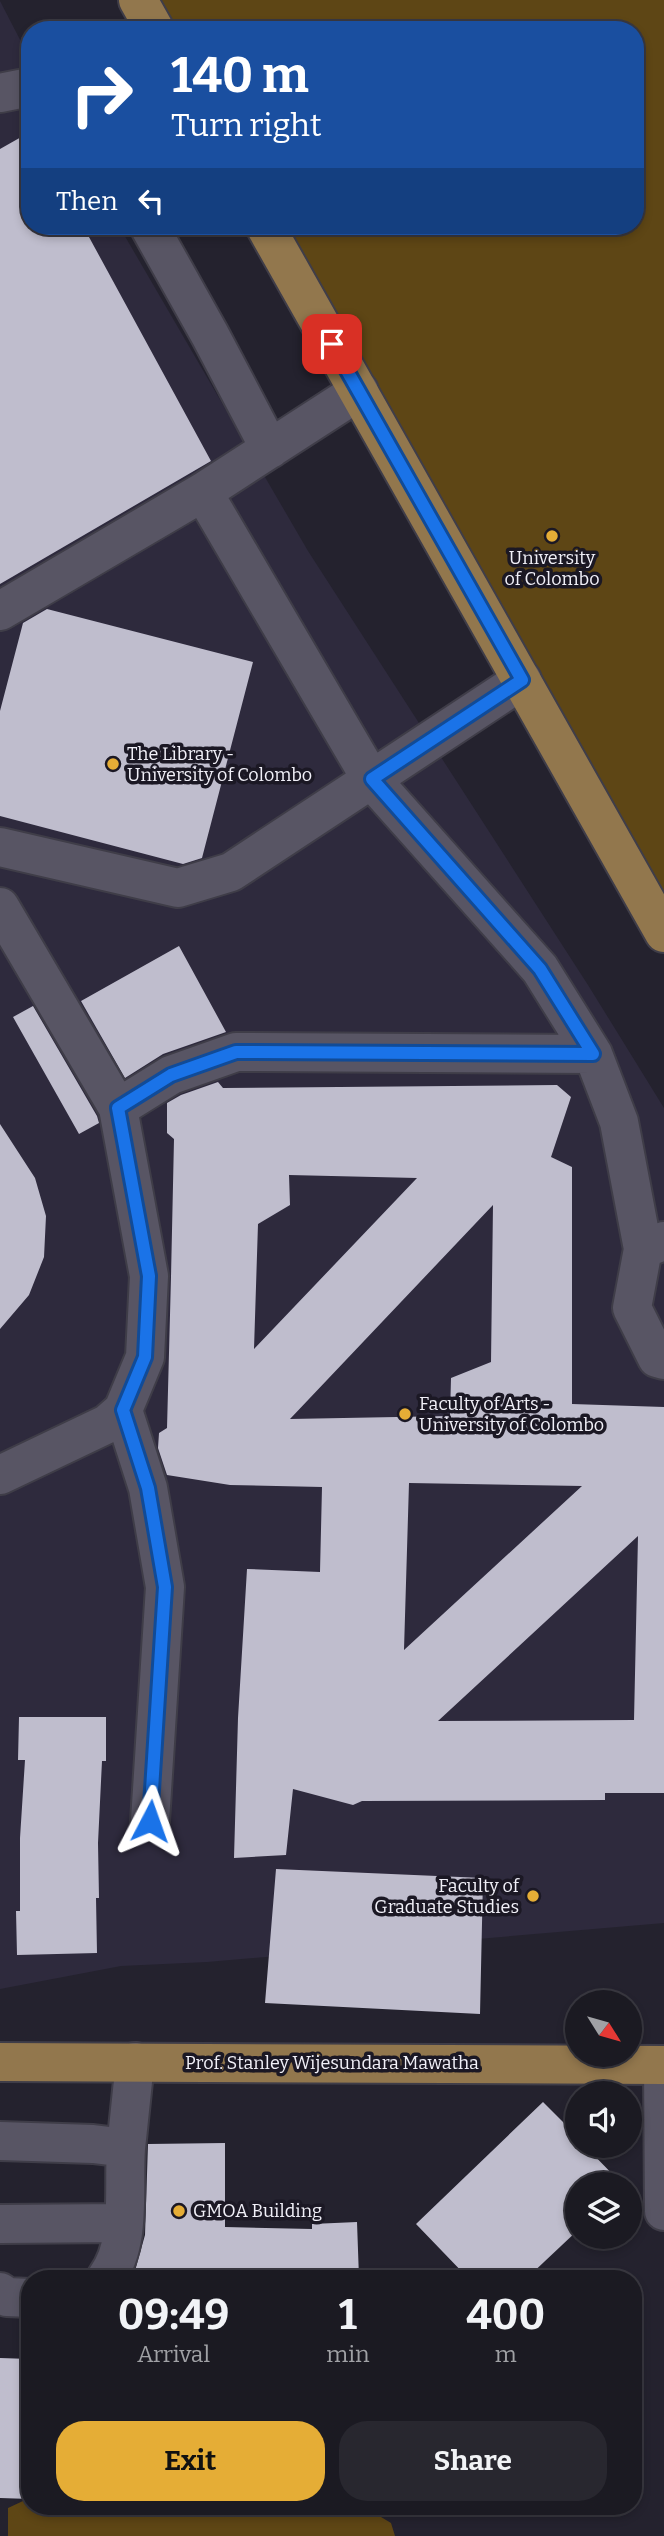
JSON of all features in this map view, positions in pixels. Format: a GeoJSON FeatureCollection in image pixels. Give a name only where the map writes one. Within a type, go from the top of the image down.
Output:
{"type":"FeatureCollection","features":[{"type":"Feature","properties":{"kind":"main road"},"geometry":{"type":"LineString","coordinates":[[138,0],[150,21]]}},
{"type":"Feature","properties":{"kind":"main road"},"geometry":{"type":"LineString","coordinates":[[270,235],[664,933]]}},
{"type":"Feature","properties":{"kind":"main road","name":"Prof. Stanley Wijesundara Mawatha"},"geometry":{"type":"LineString","coordinates":[[0,2062],[664,2065]]}},
{"type":"Feature","properties":{"kind":"street"},"geometry":{"type":"LineString","coordinates":[[0,93],[21,89]]}},
{"type":"Feature","properties":{"kind":"street"},"geometry":{"type":"LineString","coordinates":[[154,235],[270,449]]}},
{"type":"Feature","properties":{"kind":"street"},"geometry":{"type":"LineString","coordinates":[[0,611],[203,492],[359,391]]}},
{"type":"Feature","properties":{"kind":"street"},"geometry":{"type":"LineString","coordinates":[[203,492],[372,779],[540,969],[593,1054],[619,1122],[653,1245],[632,1308],[657,1358],[664,1360]]}},
{"type":"Feature","properties":{"kind":"street"},"geometry":{"type":"LineString","coordinates":[[0,847],[178,888],[231,872],[522,680]]}},
{"type":"Feature","properties":{"kind":"street"},"geometry":{"type":"LineString","coordinates":[[0,907],[118,1108],[149,1276],[145,1357],[123,1410],[107,1424],[0,1475]]}},
{"type":"Feature","properties":{"kind":"street"},"geometry":{"type":"LineString","coordinates":[[118,1108],[171,1075],[236,1052],[593,1054]]}},
{"type":"Feature","properties":{"kind":"street"},"geometry":{"type":"LineString","coordinates":[[123,1410],[148,1488],[165,1587],[150,1821]]}},
{"type":"Feature","properties":{"kind":"street"},"geometry":{"type":"LineString","coordinates":[[112,2270],[121,2247],[126,2148],[135,2062]]}},
{"type":"Feature","properties":{"kind":"street"},"geometry":{"type":"LineString","coordinates":[[664,2065],[664,2211]]}},
{"type":"Feature","properties":{"kind":"street"},"geometry":{"type":"LineString","coordinates":[[0,2141],[93,2144],[126,2148]]}},
{"type":"Feature","properties":{"kind":"street"},"geometry":{"type":"LineString","coordinates":[[0,2224],[122,2223]]}},
{"type":"Feature","properties":{"kind":"street"},"geometry":{"type":"LineString","coordinates":[[0,2292],[7,2297],[21,2298]]}},
{"type":"Feature","properties":{"kind":"shaded area","name":"University of Colombo"},"geometry":{"type":"Polygon","coordinates":[[[138,0],[664,0],[664,933],[270,235],[644,235],[644,21],[150,21],[138,0]]]}},
{"type":"Feature","properties":{"kind":"shaded area"},"geometry":{"type":"Polygon","coordinates":[[[0,1],[21,42],[21,235],[124,235],[308,551],[588,985],[664,1108],[664,1923],[207,1962],[121,1966],[0,1989],[0,1]]]}},
{"type":"Feature","properties":{"kind":"shaded area"},"geometry":{"type":"Polygon","coordinates":[[[21,2502],[21,2515],[378,2515],[391,2523],[395,2536],[8,2536],[8,2508],[21,2502]]]}},
{"type":"Feature","properties":{"kind":"building"},"geometry":{"type":"Polygon","coordinates":[[[21,137],[21,235],[88,235],[211,461],[0,584],[0,149],[21,137]]]}},
{"type":"Feature","properties":{"kind":"building","name":"The Library - University of Colombo"},"geometry":{"type":"Polygon","coordinates":[[[47,609],[253,662],[202,858],[183,864],[0,816],[0,711],[23,623],[47,609]]]}},
{"type":"Feature","properties":{"kind":"building"},"geometry":{"type":"Polygon","coordinates":[[[179,946],[226,1032],[163,1054],[125,1078],[81,1001],[179,946]]]}},
{"type":"Feature","properties":{"kind":"building"},"geometry":{"type":"Polygon","coordinates":[[[33,1006],[97,1116],[99,1123],[79,1134],[13,1017],[33,1006]]]}},
{"type":"Feature","properties":{"kind":"building"},"geometry":{"type":"Polygon","coordinates":[[[218,1082],[223,1088],[557,1085],[571,1097],[551,1157],[572,1167],[572,1404],[664,1407],[664,1793],[605,1793],[605,1800],[362,1801],[353,1805],[293,1789],[286,1855],[234,1858],[238,1718],[247,1569],[320,1572],[322,1487],[230,1485],[167,1475],[158,1448],[159,1433],[167,1428],[171,1277],[174,1139],[167,1133],[167,1103],[218,1082]],[[289,1175],[290,1205],[258,1224],[254,1349],[417,1178],[289,1175]],[[493,1205],[290,1419],[450,1416],[451,1378],[491,1362],[493,1205]],[[409,1483],[404,1650],[582,1486],[409,1483]],[[638,1536],[438,1721],[634,1720],[638,1536]]]}},
{"type":"Feature","properties":{"kind":"building"},"geometry":{"type":"Polygon","coordinates":[[[0,1124],[35,1178],[46,1216],[44,1257],[29,1295],[0,1329],[0,1124]]]}},
{"type":"Feature","properties":{"kind":"building"},"geometry":{"type":"Polygon","coordinates":[[[19,1717],[106,1717],[106,1761],[102,1761],[98,1843],[97,1953],[17,1955],[16,1911],[20,1911],[20,1838],[25,1760],[18,1760],[19,1717]]]}},
{"type":"Feature","properties":{"kind":"building","name":"Faculty of Graduate Studies"},"geometry":{"type":"Polygon","coordinates":[[[276,1869],[483,1878],[480,2014],[265,2003],[276,1869]]]}},
{"type":"Feature","properties":{"kind":"building"},"geometry":{"type":"Polygon","coordinates":[[[543,2102],[565,2124],[565,2158],[597,2158],[610,2172],[565,2172],[565,2242],[536,2270],[460,2270],[416,2224],[543,2102]]]}},
{"type":"Feature","properties":{"kind":"building","name":"GMOA Building"},"geometry":{"type":"Polygon","coordinates":[[[225,2143],[225,2227],[312,2229],[312,2224],[357,2222],[359,2270],[135,2270],[145,2235],[148,2144],[225,2143]]]}},
{"type":"Feature","properties":{"kind":"building"},"geometry":{"type":"Polygon","coordinates":[[[0,2358],[21,2359],[21,2499],[0,2498],[0,2358]]]}},
{"type":"Feature","properties":{"kind":"place","name":"University of Colombo"},"geometry":{"type":"Point","coordinates":[552,536]}},
{"type":"Feature","properties":{"kind":"place","name":"The Library - University of Colombo"},"geometry":{"type":"Point","coordinates":[113,764]}},
{"type":"Feature","properties":{"kind":"place","name":"Faculty of Arts - University of Colombo"},"geometry":{"type":"Point","coordinates":[405,1414]}},
{"type":"Feature","properties":{"kind":"place","name":"Faculty of Graduate Studies"},"geometry":{"type":"Point","coordinates":[533,1896]}},
{"type":"Feature","properties":{"kind":"place","name":"GMOA Building"},"geometry":{"type":"Point","coordinates":[179,2211]}},
{"type":"Feature","properties":{"kind":"route"},"geometry":{"type":"LineString","coordinates":[[150,1821],[165,1587],[148,1488],[123,1410],[145,1357],[149,1276],[118,1108],[171,1075],[236,1052],[299,1050],[593,1054],[540,969],[372,779],[522,680],[332,344]]}}]}
